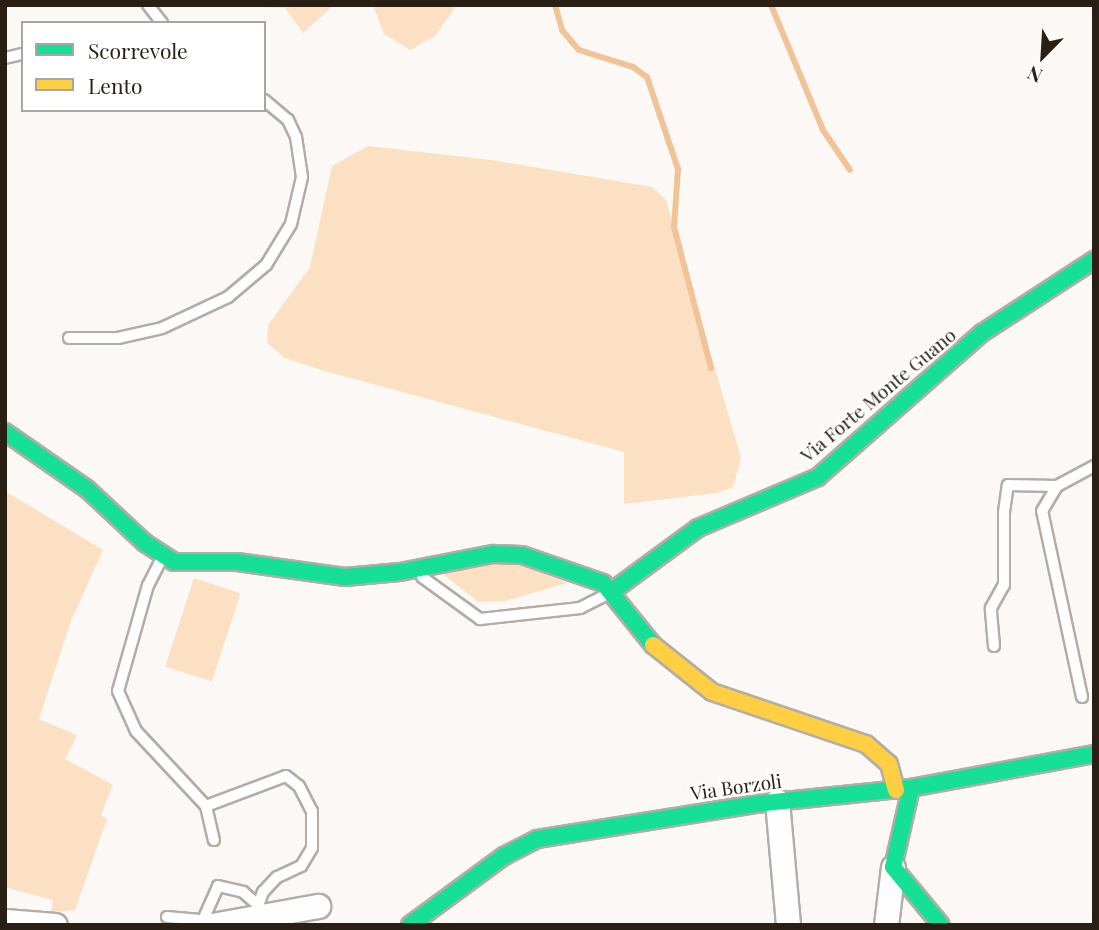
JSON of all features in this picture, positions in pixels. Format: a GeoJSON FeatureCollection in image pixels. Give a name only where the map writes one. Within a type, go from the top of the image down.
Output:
{"type":"FeatureCollection","features":[{"type":"Feature","properties":{"kind":"street","name":"Via Forte Monte Guano"},"geometry":{"type":"LineString","coordinates":[[611,592],[698,528],[818,477],[982,333],[1094,260]]}},
{"type":"Feature","properties":{"kind":"street"},"geometry":{"type":"LineString","coordinates":[[5,432],[87,489],[163,556],[182,563],[237,562],[345,577],[400,572],[493,554],[522,555],[603,583],[673,664],[712,692],[866,744],[890,764],[903,789],[886,925]]}},
{"type":"Feature","properties":{"kind":"street","name":"Via Borzoli"},"geometry":{"type":"LineString","coordinates":[[410,925],[504,856],[537,839],[777,802],[903,789],[1094,754]]}},
{"type":"Feature","properties":{"kind":"street"},"geometry":{"type":"LineString","coordinates":[[777,802],[789,925]]}},
{"type":"Feature","properties":{"kind":"street"},"geometry":{"type":"LineString","coordinates":[[892,867],[941,925]]}},
{"type":"Feature","properties":{"kind":"street"},"geometry":{"type":"LineString","coordinates":[[212,925],[255,911],[318,906]]}},
{"type":"Feature","properties":{"kind":"street"},"geometry":{"type":"LineString","coordinates":[[5,921],[55,925]]}},
{"type":"Feature","properties":{"kind":"lane"},"geometry":{"type":"LineString","coordinates":[[148,5],[160,21]]}},
{"type":"Feature","properties":{"kind":"lane"},"geometry":{"type":"LineString","coordinates":[[69,338],[118,338],[162,328],[228,297],[267,265],[291,225],[302,177],[302,154],[292,128],[266,102]]}},
{"type":"Feature","properties":{"kind":"lane"},"geometry":{"type":"LineString","coordinates":[[1083,697],[1042,511],[1058,486],[1094,466]]}},
{"type":"Feature","properties":{"kind":"lane"},"geometry":{"type":"LineString","coordinates":[[994,646],[991,608],[1004,585],[1004,512],[1009,485],[1058,486]]}},
{"type":"Feature","properties":{"kind":"lane"},"geometry":{"type":"LineString","coordinates":[[163,556],[148,585],[118,691],[136,731],[206,806],[214,839]]}},
{"type":"Feature","properties":{"kind":"lane"},"geometry":{"type":"LineString","coordinates":[[368,589],[420,576],[435,582],[480,619],[580,608],[611,592]]}},
{"type":"Feature","properties":{"kind":"lane"},"geometry":{"type":"LineString","coordinates":[[323,587],[345,591]]}},
{"type":"Feature","properties":{"kind":"lane"},"geometry":{"type":"LineString","coordinates":[[167,917],[203,919],[218,886],[227,885],[255,911],[277,877],[301,866],[312,848],[312,811],[303,794],[286,776],[206,806]]}},
{"type":"Feature","properties":{"kind":"shaded area"},"geometry":{"type":"Polygon","coordinates":[[[207,5],[334,5],[303,33],[285,8],[207,5]]]}},
{"type":"Feature","properties":{"kind":"shaded area"},"geometry":{"type":"Polygon","coordinates":[[[373,5],[457,5],[435,36],[410,50],[384,34],[373,5]]]}},
{"type":"Feature","properties":{"kind":"shaded area"},"geometry":{"type":"Polygon","coordinates":[[[368,146],[491,160],[652,187],[666,200],[741,458],[733,487],[717,493],[624,504],[624,452],[321,370],[285,358],[267,343],[268,325],[310,267],[332,166],[368,146]]]}},
{"type":"Feature","properties":{"kind":"shaded area"},"geometry":{"type":"Polygon","coordinates":[[[5,491],[103,550],[71,621],[39,719],[77,735],[65,759],[113,785],[101,815],[107,819],[75,910],[51,912],[53,900],[8,888],[5,891],[5,491]]]}},
{"type":"Feature","properties":{"kind":"shaded area"},"geometry":{"type":"Polygon","coordinates":[[[493,554],[567,583],[505,601],[478,602],[437,569],[493,554]]]}},
{"type":"Feature","properties":{"kind":"shaded area"},"geometry":{"type":"Polygon","coordinates":[[[194,578],[241,593],[212,682],[165,666],[194,578]]]}},
{"type":"Feature","properties":{"kind":"waterway"},"geometry":{"type":"LineString","coordinates":[[555,5],[562,30],[579,50],[633,67],[647,77],[678,169],[674,227],[711,368]]}},
{"type":"Feature","properties":{"kind":"waterway"},"geometry":{"type":"LineString","coordinates":[[771,5],[823,130],[850,170]]}},
{"type":"Feature","properties":{"kind":"traffic: fast"},"geometry":{"type":"LineString","coordinates":[[611,592],[698,528],[818,477],[982,333],[1094,260]]}},
{"type":"Feature","properties":{"kind":"traffic: fast"},"geometry":{"type":"LineString","coordinates":[[5,432],[87,489],[145,543],[174,562],[237,562],[345,577],[400,572],[493,554],[522,555],[603,583],[653,645]]}},
{"type":"Feature","properties":{"kind":"traffic: fast"},"geometry":{"type":"LineString","coordinates":[[410,925],[504,856],[537,839],[755,804],[911,788],[1094,754]]}},
{"type":"Feature","properties":{"kind":"traffic: fast"},"geometry":{"type":"LineString","coordinates":[[911,788],[893,867],[941,925]]}},
{"type":"Feature","properties":{"kind":"traffic: slow"},"geometry":{"type":"LineString","coordinates":[[653,645],[712,692],[866,744],[889,764],[896,790]]}}]}
